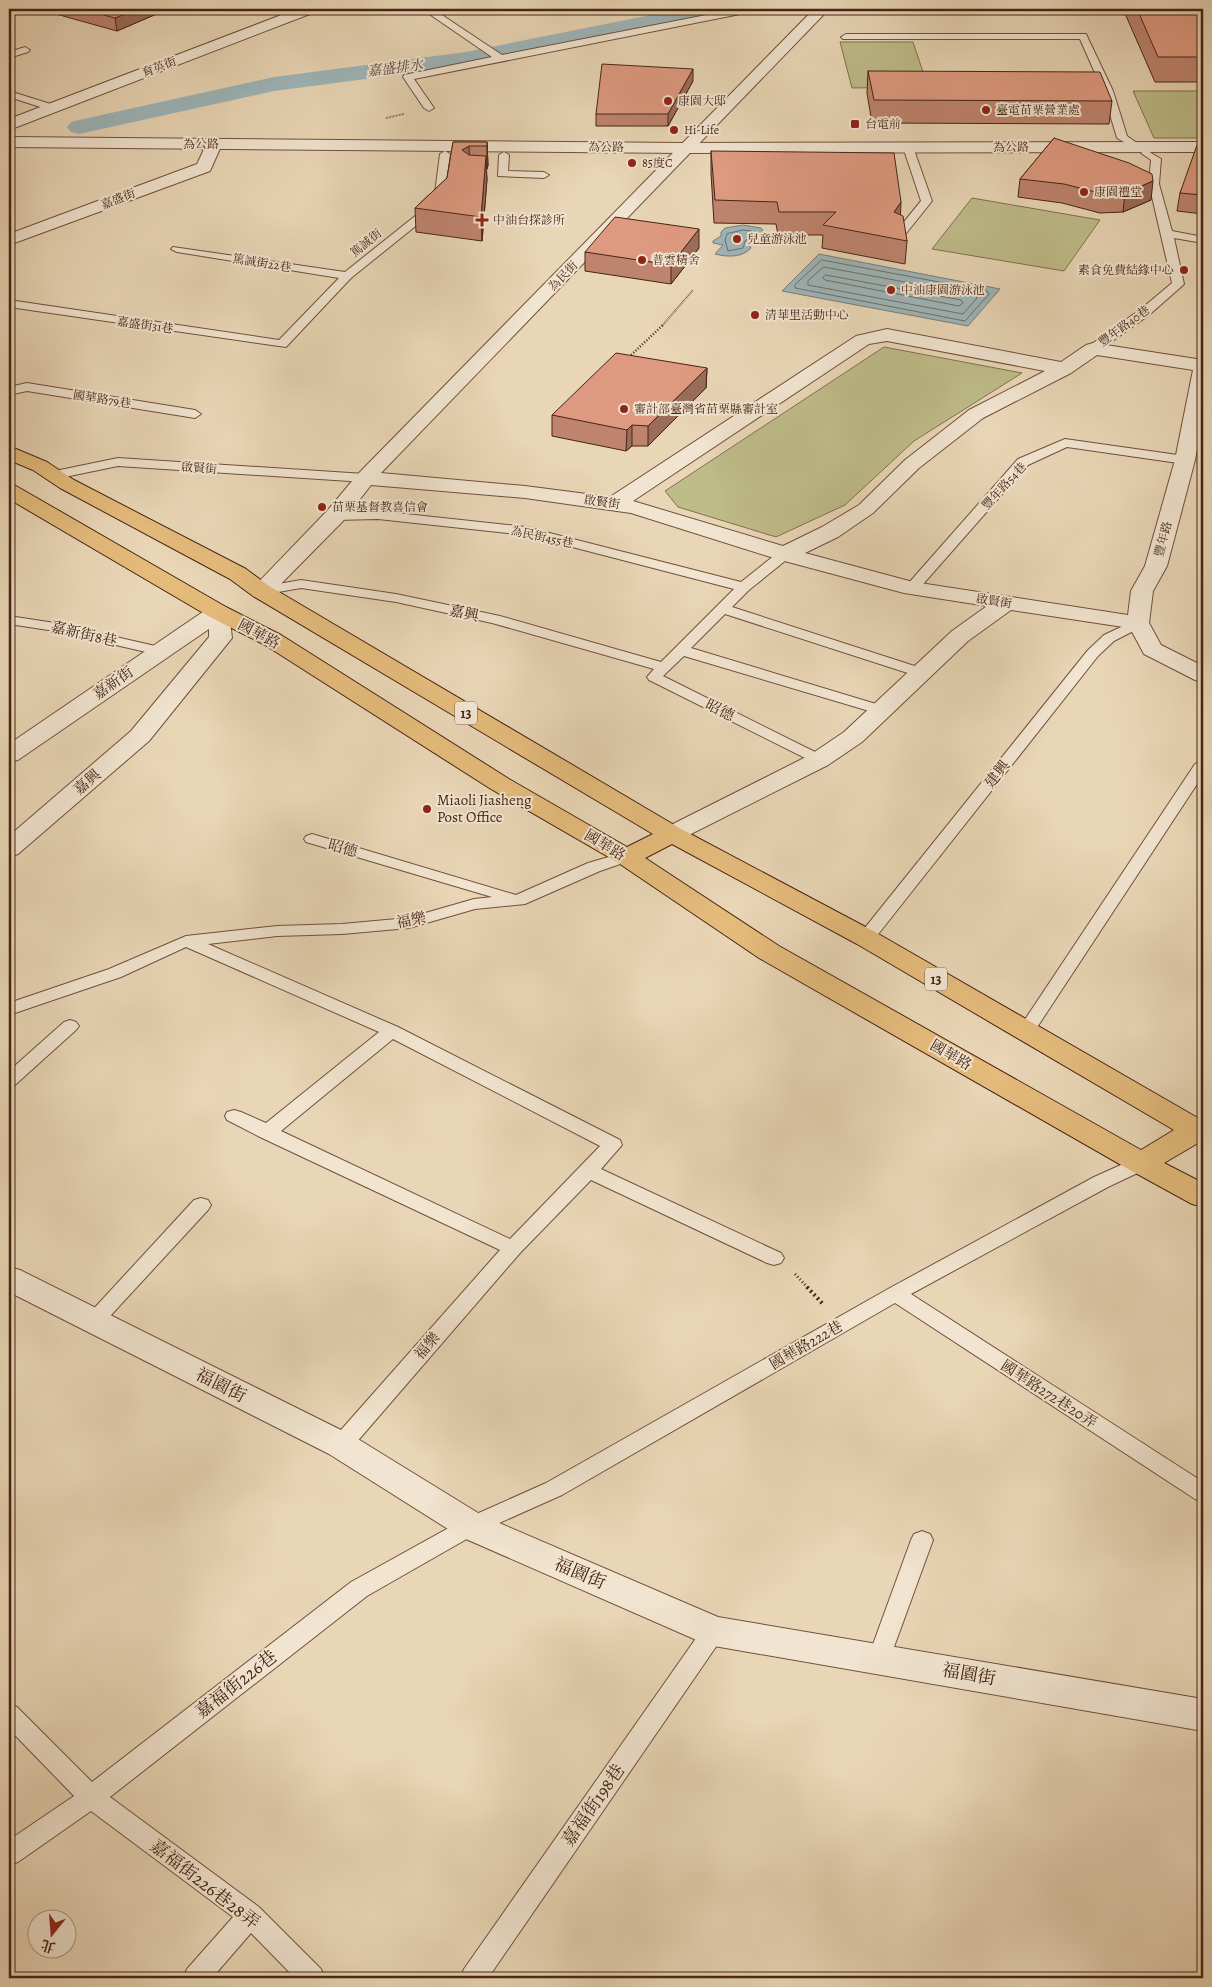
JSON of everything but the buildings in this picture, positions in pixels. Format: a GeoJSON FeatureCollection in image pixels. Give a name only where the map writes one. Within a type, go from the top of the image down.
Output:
{"type":"FeatureCollection","features":[{"type":"Feature","properties":{"kind":"main road","name":"13"},"geometry":{"type":"LineString","coordinates":[[9,452],[55,476],[73,488],[238,574],[261,591],[672,834],[866,938],[1201,1130]]}},
{"type":"Feature","properties":{"kind":"main road"},"geometry":{"type":"LineString","coordinates":[[9,490],[55,476]]}},
{"type":"Feature","properties":{"kind":"main road","name":"國華路"},"geometry":{"type":"LineString","coordinates":[[9,490],[218,612],[273,640],[500,784],[626,857],[769,952],[1141,1164],[1203,1196]]}},
{"type":"Feature","properties":{"kind":"main road"},"geometry":{"type":"LineString","coordinates":[[218,612],[261,591]]}},
{"type":"Feature","properties":{"kind":"main road"},"geometry":{"type":"LineString","coordinates":[[626,857],[672,834]]}},
{"type":"Feature","properties":{"kind":"main road"},"geometry":{"type":"LineString","coordinates":[[1141,1164],[1201,1130]]}},
{"type":"Feature","properties":{"kind":"street","name":"育英街"},"geometry":{"type":"LineString","coordinates":[[9,125],[310,9]]}},
{"type":"Feature","properties":{"kind":"street","name":"為民街"},"geometry":{"type":"LineString","coordinates":[[261,591],[335,516],[365,478],[820,9]]}},
{"type":"Feature","properties":{"kind":"street","name":"為公路"},"geometry":{"type":"LineString","coordinates":[[9,142],[212,148],[681,152]]}},
{"type":"Feature","properties":{"kind":"street","name":"為公路"},"geometry":{"type":"LineString","coordinates":[[446,150],[504,155],[681,152],[1141,150],[1203,147]]}},
{"type":"Feature","properties":{"kind":"street","name":"為公路"},"geometry":{"type":"LineString","coordinates":[[9,152],[212,148]]}},
{"type":"Feature","properties":{"kind":"street","name":"嘉盛街"},"geometry":{"type":"LineString","coordinates":[[9,240],[204,167],[212,148]]}},
{"type":"Feature","properties":{"kind":"street","name":"為公路"},"geometry":{"type":"LineString","coordinates":[[1141,150],[1203,153]]}},
{"type":"Feature","properties":{"kind":"street"},"geometry":{"type":"LineString","coordinates":[[614,504],[863,340],[887,335],[917,339],[1064,369]]}},
{"type":"Feature","properties":{"kind":"street","name":"豐年路40巷"},"geometry":{"type":"LineString","coordinates":[[1093,349],[1203,367]]}},
{"type":"Feature","properties":{"kind":"street"},"geometry":{"type":"LineString","coordinates":[[785,554],[830,532],[866,509],[912,464],[976,414],[1064,369],[1093,349]]}},
{"type":"Feature","properties":{"kind":"street","name":"豐年路"},"geometry":{"type":"LineString","coordinates":[[1138,623],[1142,591],[1156,566],[1194,461],[1203,367]]}},
{"type":"Feature","properties":{"kind":"street","name":"啟賢街"},"geometry":{"type":"LineString","coordinates":[[365,478],[525,492],[634,507],[785,554],[912,588],[1138,623]]}},
{"type":"Feature","properties":{"kind":"street"},"geometry":{"type":"LineString","coordinates":[[672,834],[819,760],[853,737],[960,636],[1006,603]]}},
{"type":"Feature","properties":{"kind":"street","name":"嘉新街"},"geometry":{"type":"LineString","coordinates":[[9,755],[218,612]]}},
{"type":"Feature","properties":{"kind":"street","name":"嘉興"},"geometry":{"type":"LineString","coordinates":[[9,849],[140,736],[221,638],[218,612]]}},
{"type":"Feature","properties":{"kind":"street"},"geometry":{"type":"LineString","coordinates":[[1138,623],[1152,648],[1203,675]]}},
{"type":"Feature","properties":{"kind":"street","name":"福園街"},"geometry":{"type":"LineString","coordinates":[[9,1278],[341,1445],[471,1526],[714,1631],[1203,1715]]}},
{"type":"Feature","properties":{"kind":"lane"},"geometry":{"type":"LineString","coordinates":[[428,9],[484,45],[502,60]]}},
{"type":"Feature","properties":{"kind":"lane"},"geometry":{"type":"LineString","coordinates":[[429,108],[408,77],[502,60],[750,9]]}},
{"type":"Feature","properties":{"kind":"lane"},"geometry":{"type":"LineString","coordinates":[[846,37],[1082,36],[1108,90],[1122,138],[1156,160],[1154,184],[1167,233],[1203,240]]}},
{"type":"Feature","properties":{"kind":"lane"},"geometry":{"type":"LineString","coordinates":[[9,55],[25,50]]}},
{"type":"Feature","properties":{"kind":"lane"},"geometry":{"type":"LineString","coordinates":[[9,94],[53,108]]}},
{"type":"Feature","properties":{"kind":"lane","name":"篤誠街"},"geometry":{"type":"LineString","coordinates":[[282,344],[347,276],[439,202],[446,150]]}},
{"type":"Feature","properties":{"kind":"lane"},"geometry":{"type":"LineString","coordinates":[[900,234],[927,201],[909,151]]}},
{"type":"Feature","properties":{"kind":"lane"},"geometry":{"type":"LineString","coordinates":[[504,155],[498,174],[544,175]]}},
{"type":"Feature","properties":{"kind":"lane","name":"豐年路40巷"},"geometry":{"type":"LineString","coordinates":[[1093,349],[1145,312],[1178,284],[1167,233]]}},
{"type":"Feature","properties":{"kind":"lane","name":"篤誠街22巷"},"geometry":{"type":"LineString","coordinates":[[177,250],[347,276]]}},
{"type":"Feature","properties":{"kind":"lane","name":"嘉盛街31巷"},"geometry":{"type":"LineString","coordinates":[[9,304],[282,344]]}},
{"type":"Feature","properties":{"kind":"lane","name":"國華路79巷"},"geometry":{"type":"LineString","coordinates":[[9,391],[27,388],[195,414]]}},
{"type":"Feature","properties":{"kind":"lane","name":"豐年路54巷"},"geometry":{"type":"LineString","coordinates":[[912,588],[1024,462],[1065,443],[1194,461]]}},
{"type":"Feature","properties":{"kind":"lane","name":"啟賢街"},"geometry":{"type":"LineString","coordinates":[[55,476],[118,462],[365,478]]}},
{"type":"Feature","properties":{"kind":"lane","name":"為民街455巷"},"geometry":{"type":"LineString","coordinates":[[335,516],[378,515],[526,531],[744,587]]}},
{"type":"Feature","properties":{"kind":"lane"},"geometry":{"type":"LineString","coordinates":[[664,667],[744,587],[785,554]]}},
{"type":"Feature","properties":{"kind":"lane","name":"嘉興"},"geometry":{"type":"LineString","coordinates":[[261,591],[302,584],[396,598],[495,619],[664,667]]}},
{"type":"Feature","properties":{"kind":"lane"},"geometry":{"type":"LineString","coordinates":[[723,608],[922,673]]}},
{"type":"Feature","properties":{"kind":"lane","name":"嘉新街8巷"},"geometry":{"type":"LineString","coordinates":[[9,620],[54,626],[159,651]]}},
{"type":"Feature","properties":{"kind":"lane","name":"建興"},"geometry":{"type":"LineString","coordinates":[[866,938],[1092,653],[1109,638],[1138,623]]}},
{"type":"Feature","properties":{"kind":"lane"},"geometry":{"type":"LineString","coordinates":[[681,650],[881,710]]}},
{"type":"Feature","properties":{"kind":"lane","name":"昭德"},"geometry":{"type":"LineString","coordinates":[[664,667],[654,677],[819,760]]}},
{"type":"Feature","properties":{"kind":"lane"},"geometry":{"type":"LineString","coordinates":[[1026,1031],[1203,764]]}},
{"type":"Feature","properties":{"kind":"lane","name":"昭德"},"geometry":{"type":"LineString","coordinates":[[312,839],[519,900]]}},
{"type":"Feature","properties":{"kind":"lane","name":"福樂"},"geometry":{"type":"LineString","coordinates":[[9,1009],[115,973],[186,941],[277,931],[342,929],[409,923],[474,904],[519,900],[594,866],[626,857]]}},
{"type":"Feature","properties":{"kind":"lane","name":"福樂"},"geometry":{"type":"LineString","coordinates":[[186,941],[392,1031],[613,1145],[513,1248],[341,1445]]}},
{"type":"Feature","properties":{"kind":"lane"},"geometry":{"type":"LineString","coordinates":[[9,1081],[70,1026]]}},
{"type":"Feature","properties":{"kind":"lane"},"geometry":{"type":"LineString","coordinates":[[267,1132],[392,1031]]}},
{"type":"Feature","properties":{"kind":"lane"},"geometry":{"type":"LineString","coordinates":[[234,1116],[513,1248]]}},
{"type":"Feature","properties":{"kind":"lane","name":"國華路222巷"},"geometry":{"type":"LineString","coordinates":[[471,1526],[554,1489],[896,1294],[1101,1182],[1141,1164]]}},
{"type":"Feature","properties":{"kind":"lane"},"geometry":{"type":"LineString","coordinates":[[589,1171],[774,1258]]}},
{"type":"Feature","properties":{"kind":"lane"},"geometry":{"type":"LineString","coordinates":[[94,1321],[201,1205]]}},
{"type":"Feature","properties":{"kind":"lane","name":"國華路272巷20弄"},"geometry":{"type":"LineString","coordinates":[[896,1294],[1203,1493]]}},
{"type":"Feature","properties":{"kind":"lane","name":"嘉福街226巷"},"geometry":{"type":"LineString","coordinates":[[9,1854],[91,1797],[359,1589],[471,1526]]}},
{"type":"Feature","properties":{"kind":"lane"},"geometry":{"type":"LineString","coordinates":[[879,1658],[922,1540]]}},
{"type":"Feature","properties":{"kind":"lane","name":"嘉福街198巷"},"geometry":{"type":"LineString","coordinates":[[473,1978],[714,1631]]}},
{"type":"Feature","properties":{"kind":"lane","name":"嘉福街226巷28弄"},"geometry":{"type":"LineString","coordinates":[[9,1714],[91,1797],[250,1915],[312,1978]]}},
{"type":"Feature","properties":{"kind":"lane"},"geometry":{"type":"LineString","coordinates":[[196,1978],[250,1915]]}},
{"type":"Feature","properties":{"kind":"path"},"geometry":{"type":"LineString","coordinates":[[628,358],[670,318],[692,290]]}},
{"type":"Feature","properties":{"kind":"path"},"geometry":{"type":"LineString","coordinates":[[774,1258],[787,1265],[842,1324]]}},
{"type":"Feature","properties":{"kind":"shaded area"},"geometry":{"type":"Polygon","coordinates":[[[840,42],[913,42],[928,87],[852,88],[840,42]]]}},
{"type":"Feature","properties":{"kind":"shaded area"},"geometry":{"type":"Polygon","coordinates":[[[1133,91],[1203,91],[1203,138],[1154,138],[1133,91]]]}},
{"type":"Feature","properties":{"kind":"shaded area"},"geometry":{"type":"Polygon","coordinates":[[[972,198],[1100,220],[1064,271],[932,249],[972,198]]]}},
{"type":"Feature","properties":{"kind":"shaded area"},"geometry":{"type":"Polygon","coordinates":[[[884,347],[1022,373],[914,441],[845,505],[776,537],[678,507],[665,491],[884,347]]]}},
{"type":"Feature","properties":{"kind":"water","name":"兒童游泳池"},"geometry":{"type":"Polygon","coordinates":[[[743,225],[761,228],[765,233],[748,244],[751,248],[743,254],[729,256],[715,254],[723,245],[713,243],[713,241],[721,236],[721,232],[725,228],[743,225]]]}},
{"type":"Feature","properties":{"kind":"water","name":"中油康園游泳池"},"geometry":{"type":"Polygon","coordinates":[[[819,254],[1000,289],[968,326],[782,291],[819,254]]]}},
{"type":"Feature","properties":{"kind":"waterway","name":"嘉盛排水"},"geometry":{"type":"LineString","coordinates":[[79,127],[274,84],[466,59],[712,9]]}},
{"type":"Feature","properties":{"kind":"place","name":"康園大邸"},"geometry":{"type":"Point","coordinates":[668,101]}},
{"type":"Feature","properties":{"kind":"place","name":"臺電苗栗營業處"},"geometry":{"type":"Point","coordinates":[986,110]}},
{"type":"Feature","properties":{"kind":"place","name":"台電前"},"geometry":{"type":"Point","coordinates":[855,124]}},
{"type":"Feature","properties":{"kind":"place","name":"Hi-Life"},"geometry":{"type":"Point","coordinates":[674,130]}},
{"type":"Feature","properties":{"kind":"place","name":"85度C"},"geometry":{"type":"Point","coordinates":[632,163]}},
{"type":"Feature","properties":{"kind":"place","name":"康園禮堂"},"geometry":{"type":"Point","coordinates":[1084,192]}},
{"type":"Feature","properties":{"kind":"place","name":"中油台探診所"},"geometry":{"type":"Point","coordinates":[482,220]}},
{"type":"Feature","properties":{"kind":"place","name":"兒童游泳池"},"geometry":{"type":"Point","coordinates":[737,239]}},
{"type":"Feature","properties":{"kind":"place","name":"普雲精舍"},"geometry":{"type":"Point","coordinates":[642,260]}},
{"type":"Feature","properties":{"kind":"place","name":"素食免費結緣中心"},"geometry":{"type":"Point","coordinates":[1184,270]}},
{"type":"Feature","properties":{"kind":"place","name":"中油康園游泳池"},"geometry":{"type":"Point","coordinates":[891,290]}},
{"type":"Feature","properties":{"kind":"place","name":"清華里活動中心"},"geometry":{"type":"Point","coordinates":[755,315]}},
{"type":"Feature","properties":{"kind":"place","name":"審計部臺灣省苗栗縣審計室"},"geometry":{"type":"Point","coordinates":[624,409]}},
{"type":"Feature","properties":{"kind":"place","name":"苗栗基督教喜信會"},"geometry":{"type":"Point","coordinates":[322,507]}},
{"type":"Feature","properties":{"kind":"place","name":"Miaoli Jiasheng Post Office"},"geometry":{"type":"Point","coordinates":[427,809]}}]}
